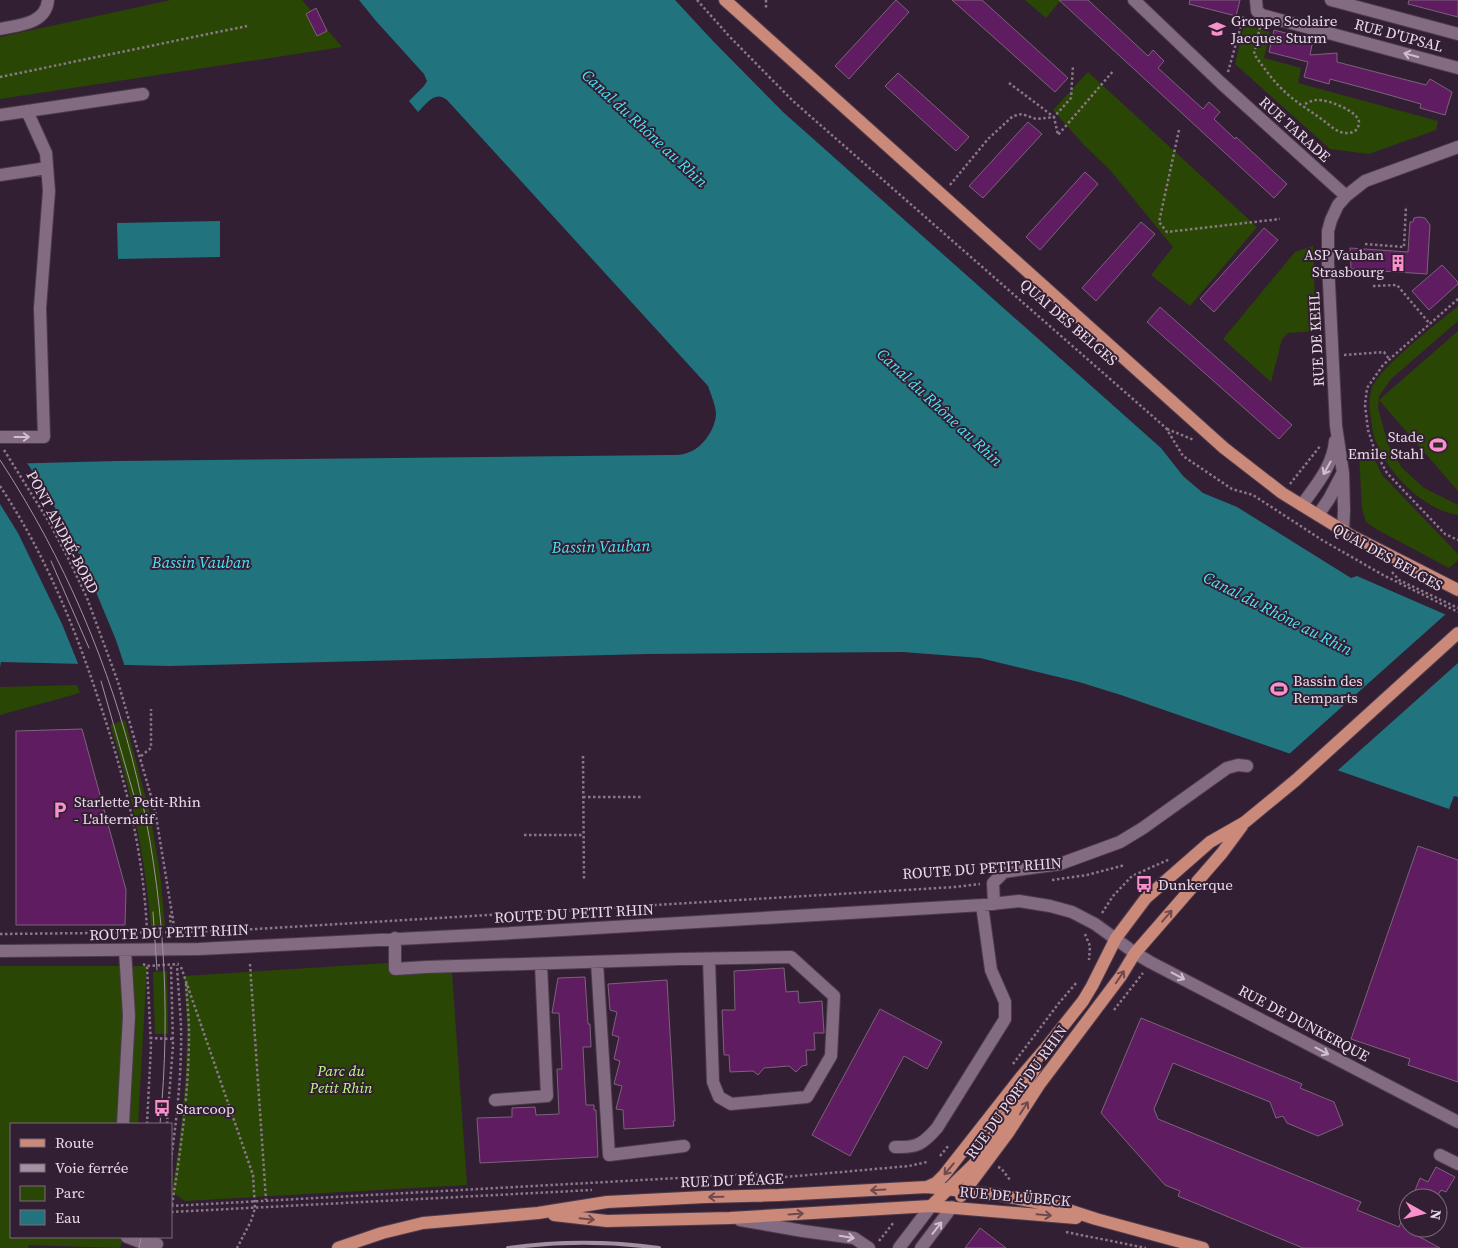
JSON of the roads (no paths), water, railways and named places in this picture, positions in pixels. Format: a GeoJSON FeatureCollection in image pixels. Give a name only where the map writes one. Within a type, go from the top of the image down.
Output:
{"type":"FeatureCollection","features":[{"type":"Feature","properties":{"kind":"main road","name":"QUAI DES BELGES"},"geometry":{"type":"LineString","coordinates":[[725,0],[1224,448],[1282,493],[1343,531],[1409,567],[1458,590]]}},
{"type":"Feature","properties":{"kind":"main road"},"geometry":{"type":"LineString","coordinates":[[1245,822],[1296,780],[1458,633]]}},
{"type":"Feature","properties":{"kind":"main road","name":"RUE DU PORT DU RHIN"},"geometry":{"type":"LineString","coordinates":[[927,1187],[936,1183],[944,1175],[1083,1001],[1116,938],[1154,889],[1210,842],[1245,822]]}},
{"type":"Feature","properties":{"kind":"main road","name":"RUE DU PORT DU RHIN"},"geometry":{"type":"LineString","coordinates":[[952,1208],[1008,1133],[1039,1085],[1121,976],[1135,953],[1222,853],[1245,822]]}},
{"type":"Feature","properties":{"kind":"main road","name":"RUE DU PORT DU RHIN"},"geometry":{"type":"LineString","coordinates":[[931,1206],[967,1173],[978,1158],[1027,1084],[1045,1049]]}},
{"type":"Feature","properties":{"kind":"main road","name":"RUE DE LÜBECK"},"geometry":{"type":"LineString","coordinates":[[927,1187],[999,1195],[1056,1206],[1096,1219],[1203,1248]]}},
{"type":"Feature","properties":{"kind":"main road","name":"RUE DU PÉAGE"},"geometry":{"type":"LineString","coordinates":[[338,1248],[382,1232],[423,1223],[538,1214],[607,1202],[927,1187]]}},
{"type":"Feature","properties":{"kind":"main road","name":"RUE DE LÜBECK"},"geometry":{"type":"LineString","coordinates":[[931,1206],[1096,1219]]}},
{"type":"Feature","properties":{"kind":"main road","name":"RUE DU PÉAGE"},"geometry":{"type":"LineString","coordinates":[[538,1214],[608,1221],[730,1218],[931,1206]]}},
{"type":"Feature","properties":{"kind":"street"},"geometry":{"type":"LineString","coordinates":[[0,29],[30,23],[40,17],[45,12],[48,0]]}},
{"type":"Feature","properties":{"kind":"street","name":"RUE TARADE"},"geometry":{"type":"LineString","coordinates":[[1134,0],[1220,83],[1346,196]]}},
{"type":"Feature","properties":{"kind":"street","name":"RUE D'UPSAL"},"geometry":{"type":"LineString","coordinates":[[1331,0],[1458,34]]}},
{"type":"Feature","properties":{"kind":"street","name":"RUE D'UPSAL"},"geometry":{"type":"LineString","coordinates":[[1256,2],[1258,11],[1262,15],[1458,68]]}},
{"type":"Feature","properties":{"kind":"street"},"geometry":{"type":"LineString","coordinates":[[0,115],[143,94]]}},
{"type":"Feature","properties":{"kind":"street"},"geometry":{"type":"LineString","coordinates":[[0,437],[44,437],[40,308],[49,191],[48,168],[46,153],[27,111]]}},
{"type":"Feature","properties":{"kind":"street"},"geometry":{"type":"LineString","coordinates":[[1346,196],[1365,181],[1458,147]]}},
{"type":"Feature","properties":{"kind":"street"},"geometry":{"type":"LineString","coordinates":[[0,175],[48,168]]}},
{"type":"Feature","properties":{"kind":"street","name":"RUE DE KEHL"},"geometry":{"type":"LineString","coordinates":[[1343,531],[1343,473],[1336,426],[1328,231],[1338,205],[1346,196]]}},
{"type":"Feature","properties":{"kind":"street","name":"RUE DE KEHL"},"geometry":{"type":"LineString","coordinates":[[1302,505],[1332,460],[1336,426]]}},
{"type":"Feature","properties":{"kind":"street"},"geometry":{"type":"LineString","coordinates":[[1318,515],[1343,473]]}},
{"type":"Feature","properties":{"kind":"street"},"geometry":{"type":"LineString","coordinates":[[895,1146],[910,1148],[926,1141],[937,1128],[1005,1019],[1005,1002],[991,970],[988,905],[993,883],[1004,872],[1060,864],[1120,842],[1143,828],[1227,768],[1238,765],[1247,766]]}},
{"type":"Feature","properties":{"kind":"street","name":"ROUTE DU PETIT RHIN"},"geometry":{"type":"LineString","coordinates":[[0,951],[208,948],[506,934],[988,905],[1019,901],[1065,910],[1089,920],[1135,953]]}},
{"type":"Feature","properties":{"kind":"street"},"geometry":{"type":"LineString","coordinates":[[395,938],[396,970],[426,967],[709,959],[791,958],[834,996],[831,1056],[807,1096],[731,1104],[719,1097],[713,1082],[709,959]]}},
{"type":"Feature","properties":{"kind":"street"},"geometry":{"type":"LineString","coordinates":[[123,1123],[129,1016],[125,950]]}},
{"type":"Feature","properties":{"kind":"street","name":"RUE DE DUNKERQUE"},"geometry":{"type":"LineString","coordinates":[[1135,953],[1458,1122]]}},
{"type":"Feature","properties":{"kind":"street"},"geometry":{"type":"LineString","coordinates":[[597,962],[609,1154],[684,1146]]}},
{"type":"Feature","properties":{"kind":"street"},"geometry":{"type":"LineString","coordinates":[[495,1100],[547,1096],[541,964]]}},
{"type":"Feature","properties":{"kind":"street"},"geometry":{"type":"LineString","coordinates":[[1440,1156],[1458,1164]]}},
{"type":"Feature","properties":{"kind":"street","name":"RUE DU PORT DU RHIN"},"geometry":{"type":"LineString","coordinates":[[899,1248],[931,1206]]}},
{"type":"Feature","properties":{"kind":"street","name":"RUE DU PORT DU RHIN"},"geometry":{"type":"LineString","coordinates":[[921,1248],[952,1208]]}},
{"type":"Feature","properties":{"kind":"street","name":"RUE DU PÉAGE"},"geometry":{"type":"LineString","coordinates":[[730,1218],[803,1232],[854,1238],[869,1248]]}},
{"type":"Feature","properties":{"kind":"street"},"geometry":{"type":"LineString","coordinates":[[130,1238],[140,1242],[156,1244]]}},
{"type":"Feature","properties":{"kind":"water"},"geometry":{"type":"Polygon","coordinates":[[[359,0],[675,0],[783,112],[1161,448],[1183,476],[1203,493],[1237,507],[1351,578],[1357,576],[1458,620],[1458,797],[1454,796],[1449,809],[1121,695],[1079,682],[980,658],[903,652],[648,654],[169,666],[1,662],[0,667],[0,464],[677,455],[693,451],[703,443],[711,432],[716,413],[708,386],[447,100],[439,96],[435,97],[418,112],[409,101],[427,81],[424,74],[359,0]]]}},
{"type":"Feature","properties":{"kind":"water"},"geometry":{"type":"Polygon","coordinates":[[[220,221],[220,257],[118,259],[117,223],[220,221]]]}},
{"type":"Feature","properties":{"kind":"tram line"},"geometry":{"type":"LineString","coordinates":[[0,460],[45,535],[83,614],[113,695],[137,778],[153,863],[163,949],[165,1036],[160,1123]]}},
{"type":"Feature","properties":{"kind":"tram line"},"geometry":{"type":"LineString","coordinates":[[51,561],[89,648]]}},
{"type":"Feature","properties":{"kind":"tram line"},"geometry":{"type":"LineString","coordinates":[[101,681],[135,799]]}},
{"type":"Feature","properties":{"kind":"tram line"},"geometry":{"type":"LineString","coordinates":[[153,912],[157,970]]}},
{"type":"Feature","properties":{"kind":"tram line"},"geometry":{"type":"LineString","coordinates":[[139,1248],[141,1238]]}},
{"type":"Feature","properties":{"kind":"railway"},"geometry":{"type":"LineString","coordinates":[[508,1248],[584,1243],[659,1248]]}},
{"type":"Feature","properties":{"kind":"place","name":"Groupe Scolaire Jacques Sturm"},"geometry":{"type":"Point","coordinates":[1217,29]}},
{"type":"Feature","properties":{"kind":"place","name":"ASP Vauban Strasbourg"},"geometry":{"type":"Point","coordinates":[1398,263]}},
{"type":"Feature","properties":{"kind":"place","name":"Stade Emile Stahl"},"geometry":{"type":"Point","coordinates":[1438,445]}},
{"type":"Feature","properties":{"kind":"place","name":"Bassin des Remparts"},"geometry":{"type":"Point","coordinates":[1279,689]}},
{"type":"Feature","properties":{"kind":"place","name":"Starlette Petit-Rhin - L'alternatif"},"geometry":{"type":"Point","coordinates":[60,810]}},
{"type":"Feature","properties":{"kind":"place","name":"Dunkerque"},"geometry":{"type":"Point","coordinates":[1144,884]}},
{"type":"Feature","properties":{"kind":"place","name":"Starcoop"},"geometry":{"type":"Point","coordinates":[162,1108]}},
{"type":"Feature","properties":{"kind":"water label","name":"Canal du Rhône au Rhin"},"geometry":{"type":"Point","coordinates":[645,128]}},
{"type":"Feature","properties":{"kind":"water label","name":"Canal du Rhône au Rhin"},"geometry":{"type":"Point","coordinates":[940,407]}},
{"type":"Feature","properties":{"kind":"water label","name":"Bassin Vauban"},"geometry":{"type":"Point","coordinates":[601,546]}},
{"type":"Feature","properties":{"kind":"water label","name":"Bassin Vauban"},"geometry":{"type":"Point","coordinates":[201,562]}},
{"type":"Feature","properties":{"kind":"water label","name":"Canal du Rhône au Rhin"},"geometry":{"type":"Point","coordinates":[1278,613]}},
{"type":"Feature","properties":{"kind":"park label","name":"Parc du Petit Rhin"},"geometry":{"type":"Point","coordinates":[341,1078]}}]}
